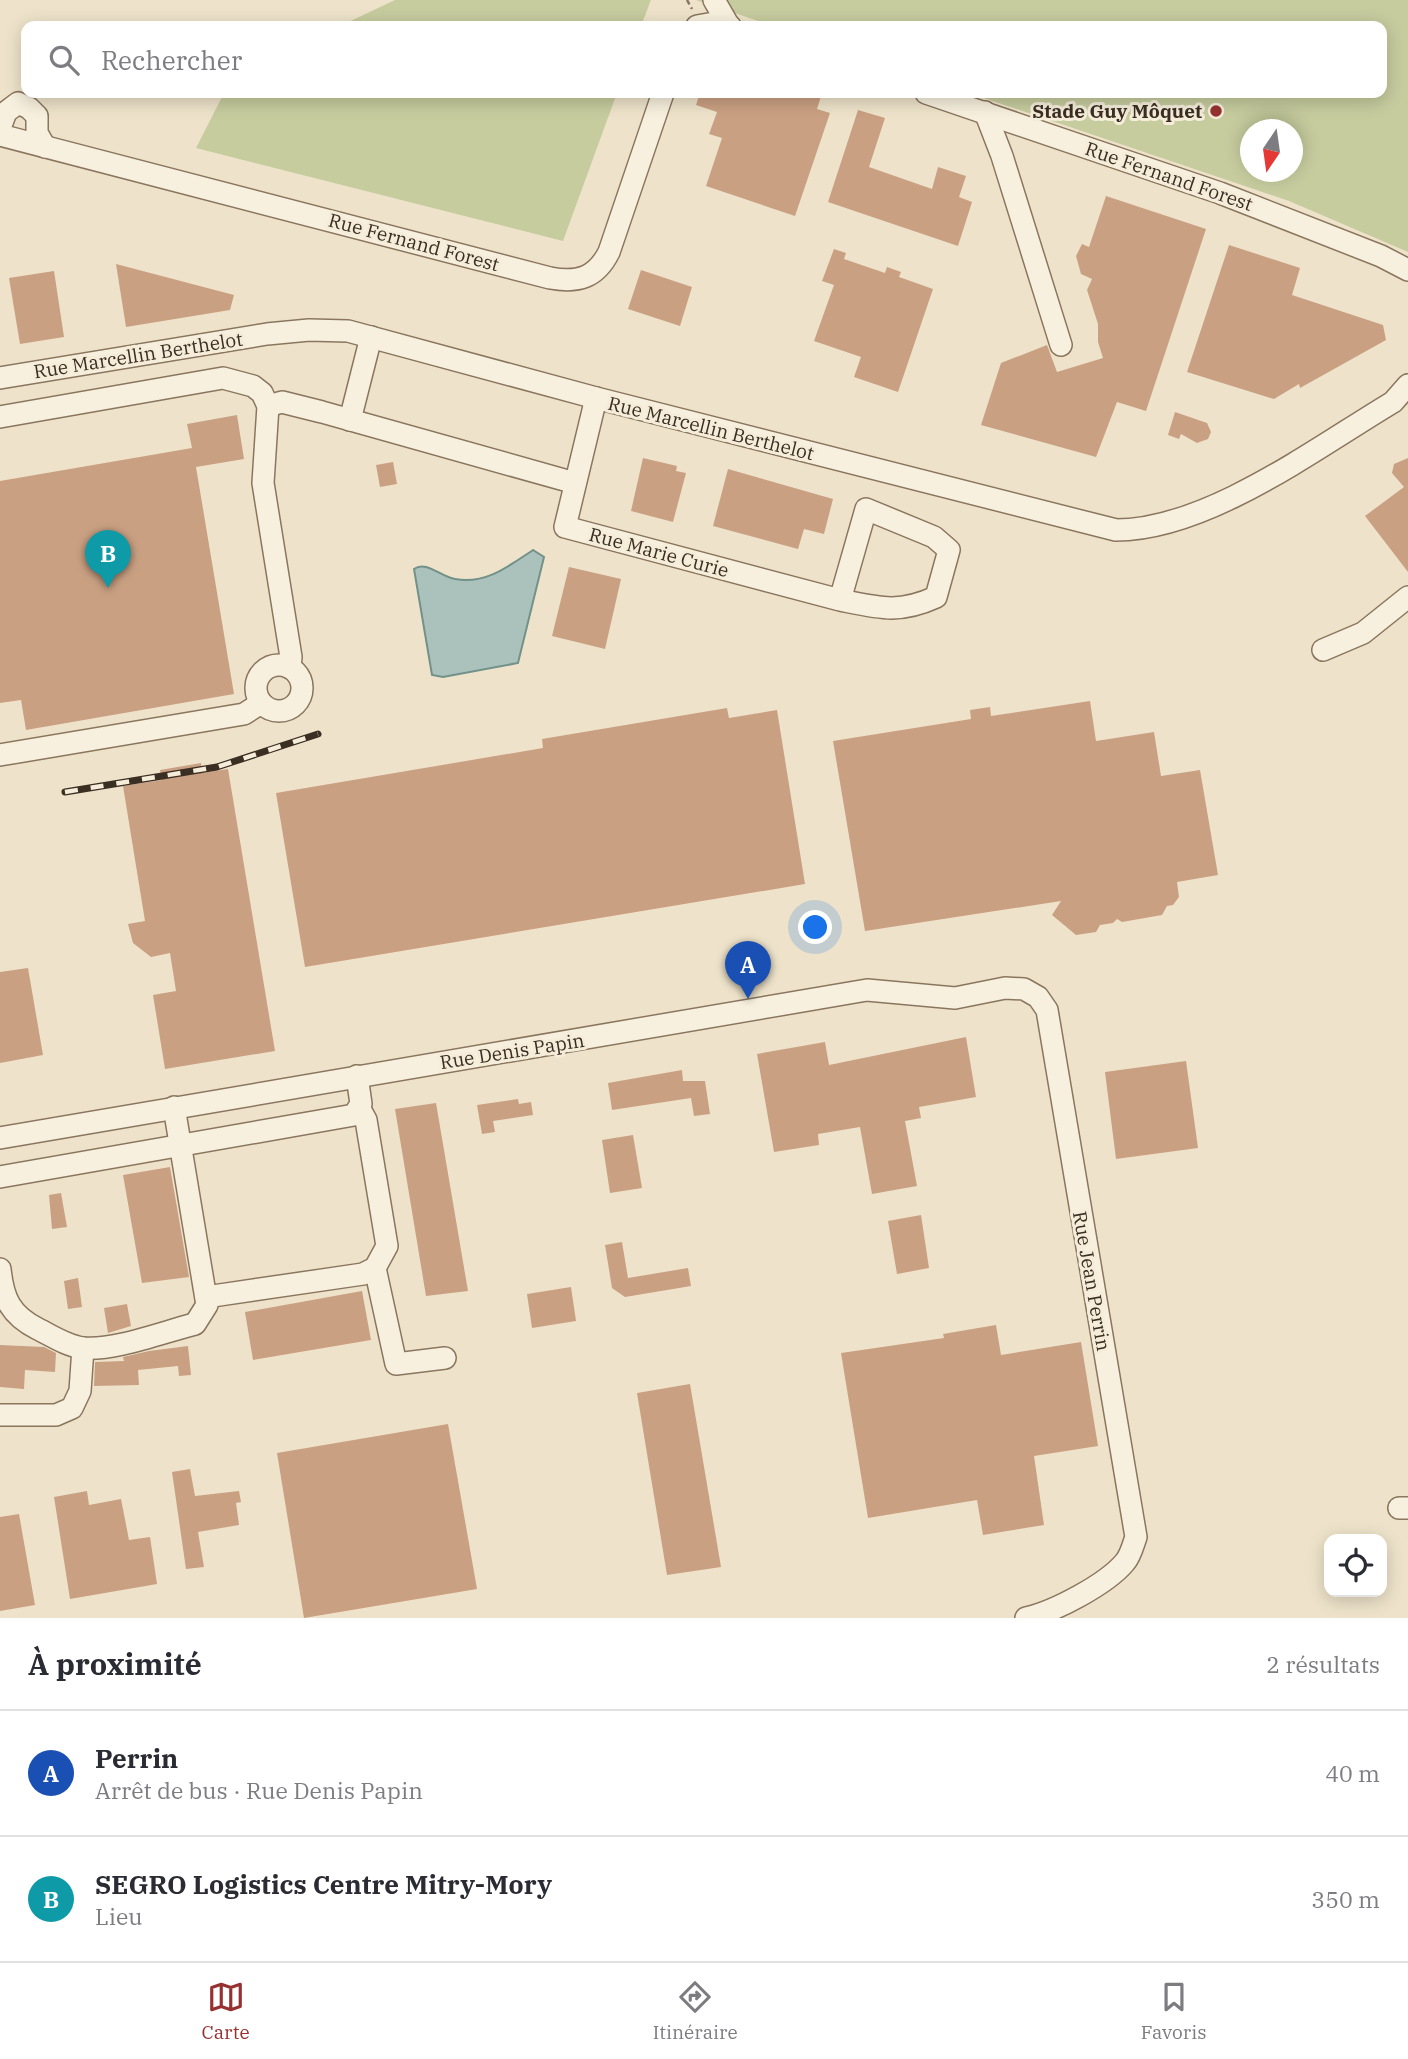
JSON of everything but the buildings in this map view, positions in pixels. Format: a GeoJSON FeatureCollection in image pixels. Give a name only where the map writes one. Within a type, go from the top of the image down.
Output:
{"type":"FeatureCollection","features":[{"type":"Feature","properties":{"kind":"street"},"geometry":{"type":"LineString","coordinates":[[714,0],[727,21]]}},
{"type":"Feature","properties":{"kind":"street","name":"Rue Fernand Forest"},"geometry":{"type":"LineString","coordinates":[[0,135],[550,278],[572,281],[595,272],[609,252],[661,98]]}},
{"type":"Feature","properties":{"kind":"street","name":"Rue Fernand Forest"},"geometry":{"type":"LineString","coordinates":[[942,98],[1220,193],[1381,256],[1408,270]]}},
{"type":"Feature","properties":{"kind":"street"},"geometry":{"type":"LineString","coordinates":[[0,128],[6,112],[18,103],[37,116],[37,133],[45,147]]}},
{"type":"Feature","properties":{"kind":"street"},"geometry":{"type":"LineString","coordinates":[[985,112],[1002,156],[1061,345]]}},
{"type":"Feature","properties":{"kind":"street","name":"Rue Marcellin Berthelot"},"geometry":{"type":"LineString","coordinates":[[0,378],[267,334],[309,330],[348,331],[596,398],[1116,530],[1162,525],[1213,508],[1401,400],[1408,385]]}},
{"type":"Feature","properties":{"kind":"street"},"geometry":{"type":"LineString","coordinates":[[350,420],[371,337]]}},
{"type":"Feature","properties":{"kind":"street"},"geometry":{"type":"LineString","coordinates":[[0,418],[223,378],[253,386],[262,393],[268,407],[263,483],[291,657],[290,668],[301,684],[294,705],[288,709],[273,710],[261,703],[256,690],[260,676],[270,667],[290,668]]}},
{"type":"Feature","properties":{"kind":"street","name":"Rue Marie Curie"},"geometry":{"type":"LineString","coordinates":[[596,398],[565,527],[841,600]]}},
{"type":"Feature","properties":{"kind":"street"},"geometry":{"type":"LineString","coordinates":[[268,407],[282,402],[575,484]]}},
{"type":"Feature","properties":{"kind":"street"},"geometry":{"type":"LineString","coordinates":[[866,509],[934,537],[949,550],[936,597],[912,608],[887,609],[841,600],[866,509]]}},
{"type":"Feature","properties":{"kind":"street"},"geometry":{"type":"LineString","coordinates":[[1323,650],[1363,632],[1408,597]]}},
{"type":"Feature","properties":{"kind":"street"},"geometry":{"type":"LineString","coordinates":[[0,755],[244,714],[261,703]]}},
{"type":"Feature","properties":{"kind":"street","name":"Rue Denis Papin"},"geometry":{"type":"LineString","coordinates":[[0,1138],[867,989],[955,998],[1005,988],[1024,989]]}},
{"type":"Feature","properties":{"kind":"street","name":"Rue Jean Perrin"},"geometry":{"type":"LineString","coordinates":[[1024,989],[1038,997],[1047,1010],[1136,1537],[1128,1560],[1111,1577],[1042,1615],[1026,1618]]}},
{"type":"Feature","properties":{"kind":"street"},"geometry":{"type":"LineString","coordinates":[[206,1297],[363,1274],[375,1268],[387,1246],[366,1120],[360,1109],[357,1076]]}},
{"type":"Feature","properties":{"kind":"street"},"geometry":{"type":"LineString","coordinates":[[0,1269],[4,1306],[24,1322],[65,1343],[83,1348],[104,1346],[194,1324],[207,1305],[174,1107]]}},
{"type":"Feature","properties":{"kind":"street"},"geometry":{"type":"LineString","coordinates":[[0,1177],[354,1115],[360,1109]]}},
{"type":"Feature","properties":{"kind":"street"},"geometry":{"type":"LineString","coordinates":[[375,1268],[396,1364],[445,1358]]}},
{"type":"Feature","properties":{"kind":"street"},"geometry":{"type":"LineString","coordinates":[[0,1415],[56,1415],[72,1408],[80,1391],[83,1348]]}},
{"type":"Feature","properties":{"kind":"green space"},"geometry":{"type":"Polygon","coordinates":[[[395,0],[651,0],[643,21],[351,21],[395,0]]]}},
{"type":"Feature","properties":{"kind":"green space","name":"Stade Guy Môquet"},"geometry":{"type":"Polygon","coordinates":[[[696,0],[1408,0],[1408,252],[1289,201],[984,98],[1387,98],[1387,21],[758,21],[696,0]]]}},
{"type":"Feature","properties":{"kind":"green space"},"geometry":{"type":"Polygon","coordinates":[[[221,98],[615,98],[563,241],[196,148],[221,98]]]}},
{"type":"Feature","properties":{"kind":"water"},"geometry":{"type":"Polygon","coordinates":[[[533,550],[544,557],[518,663],[443,677],[432,675],[414,569],[424,566],[450,578],[476,579],[496,573],[533,550]]]}},
{"type":"Feature","properties":{"kind":"railway"},"geometry":{"type":"LineString","coordinates":[[65,792],[217,767],[318,734]]}},
{"type":"Feature","properties":{"kind":"place","name":"Stade Guy Môquet"},"geometry":{"type":"Point","coordinates":[1216,111]}},
{"type":"Feature","properties":{"kind":"place","name":"SEGRO Logistics Centre Mitry-Mory"},"geometry":{"type":"Point","coordinates":[108,588]}},
{"type":"Feature","properties":{"kind":"place","name":"Perrin"},"geometry":{"type":"Point","coordinates":[748,999]}}]}
